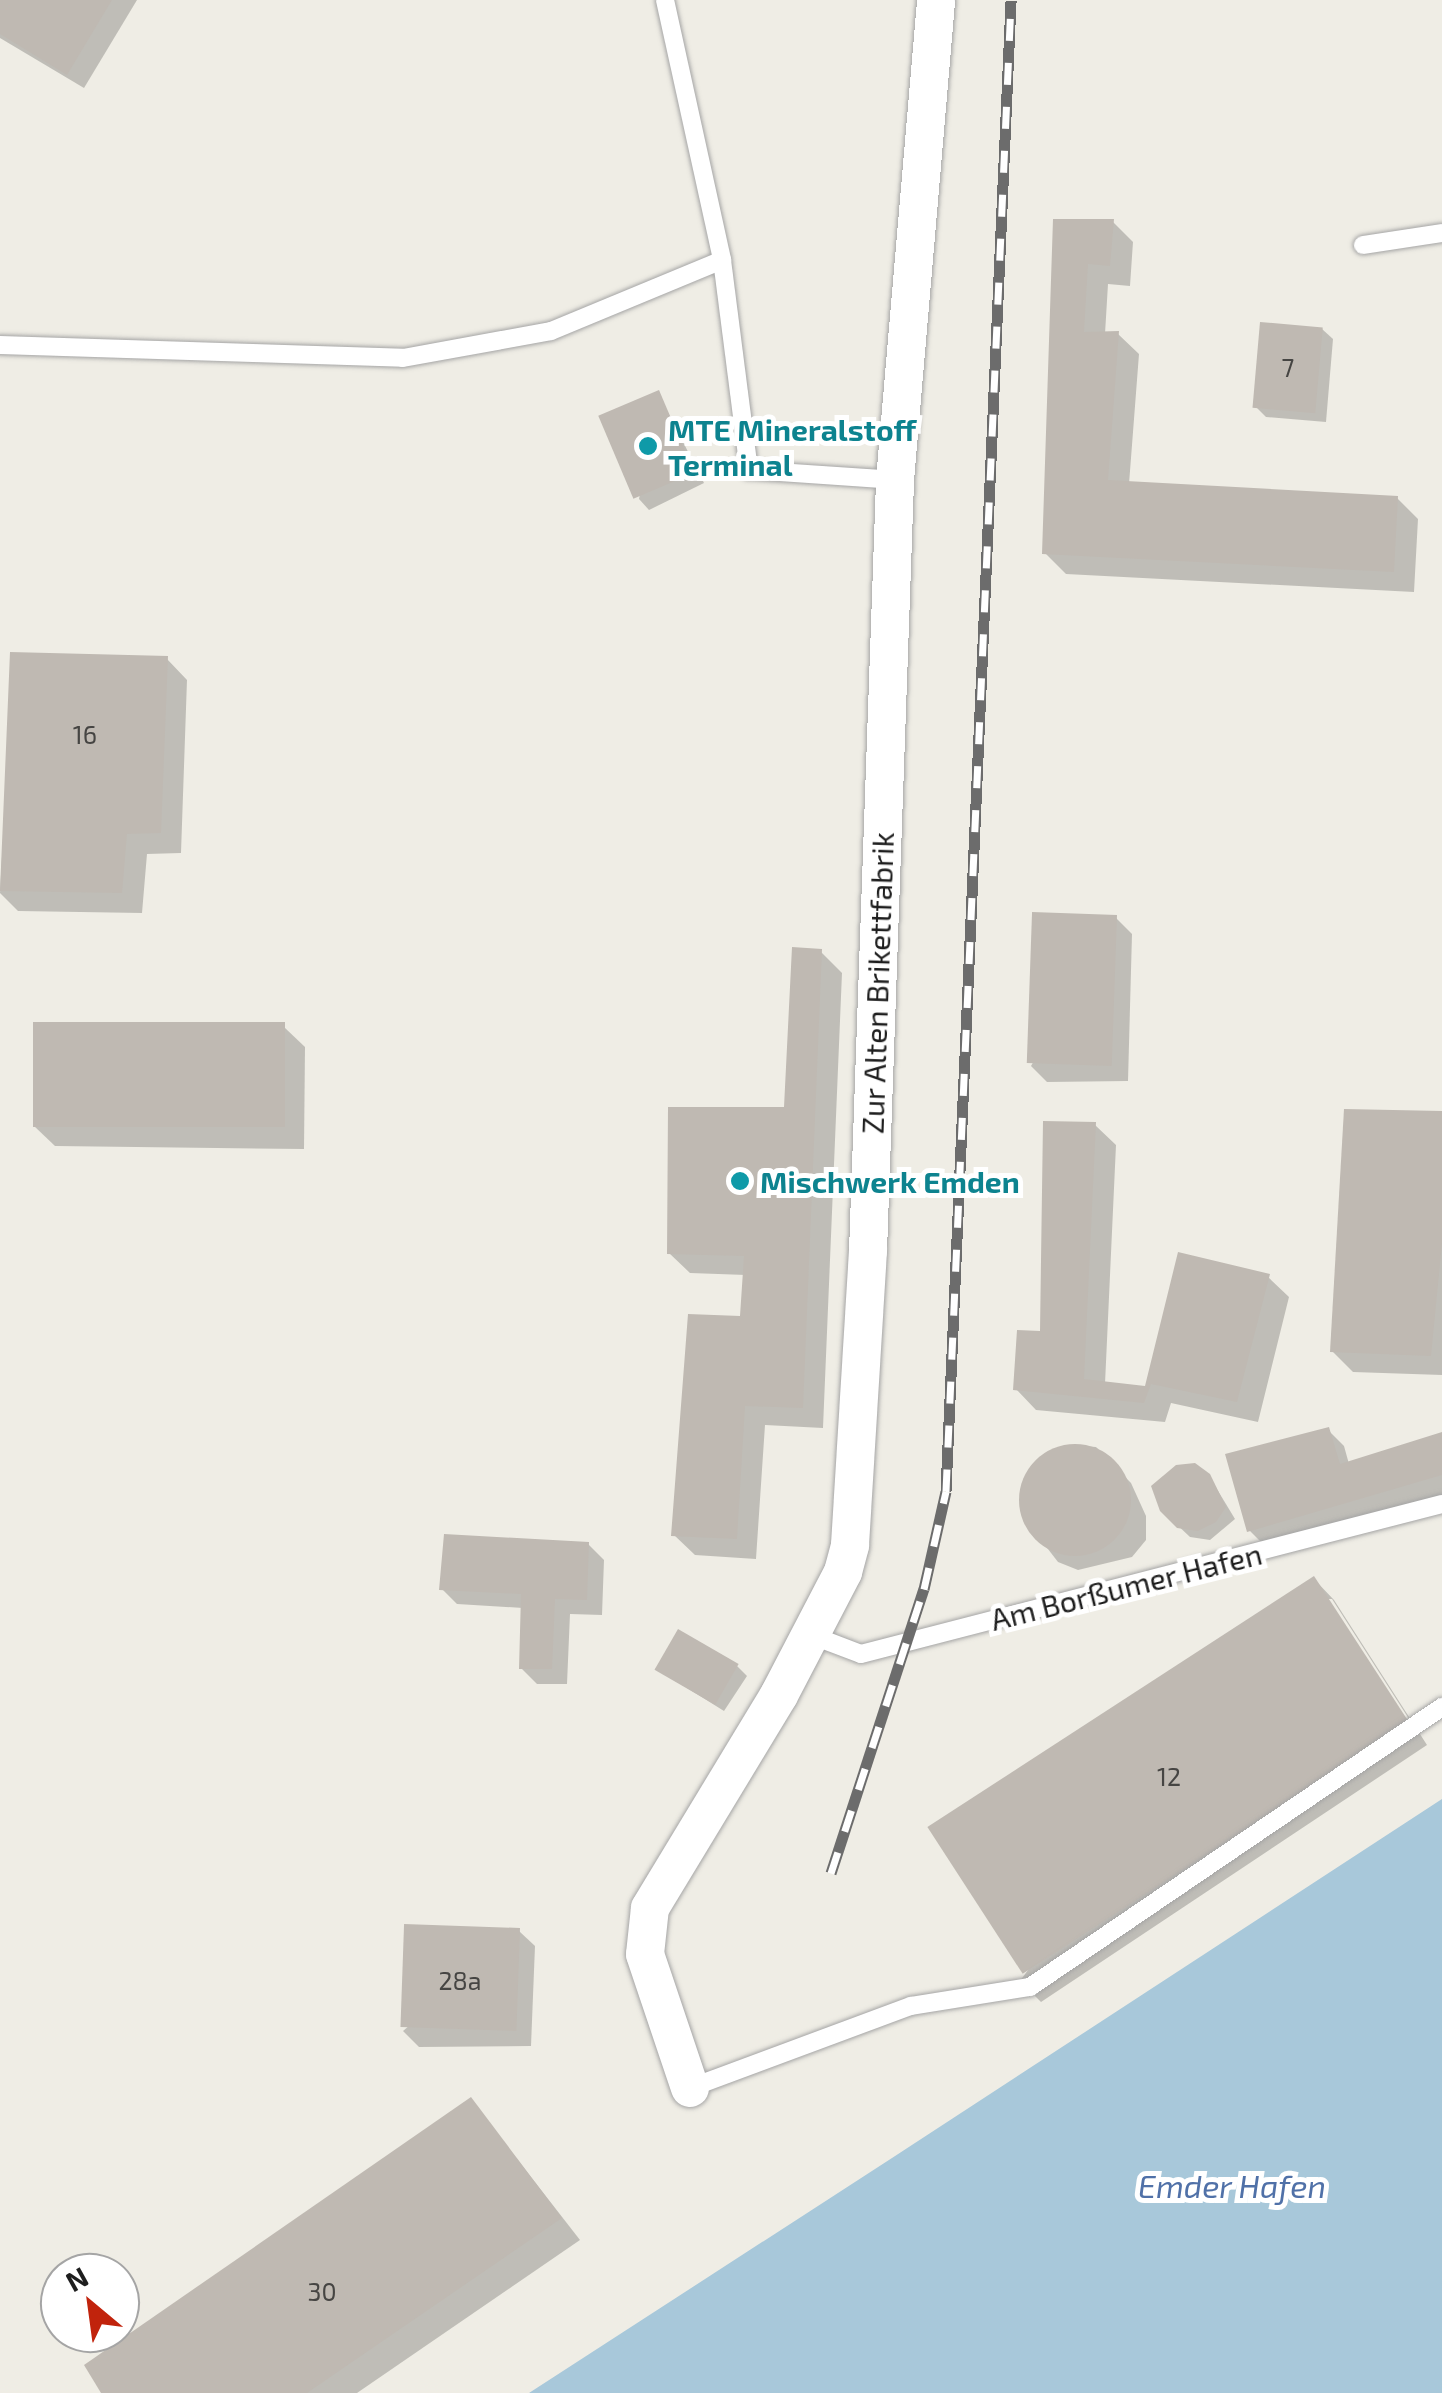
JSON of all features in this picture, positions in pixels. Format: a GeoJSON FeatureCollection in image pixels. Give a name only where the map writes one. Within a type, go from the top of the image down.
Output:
{"type":"FeatureCollection","features":[{"type":"Feature","properties":{"kind":"street","name":"Zur Alten Brikettfabrik"},"geometry":{"type":"LineString","coordinates":[[690,2088],[645,1954],[650,1908],[811,1635],[843,1572],[855,1496],[895,480],[936,0]]}},
{"type":"Feature","properties":{"kind":"lane"},"geometry":{"type":"LineString","coordinates":[[665,0],[722,260],[749,470],[895,480]]}},
{"type":"Feature","properties":{"kind":"lane"},"geometry":{"type":"LineString","coordinates":[[1363,245],[1442,233]]}},
{"type":"Feature","properties":{"kind":"lane"},"geometry":{"type":"LineString","coordinates":[[0,345],[403,358],[551,331],[722,260]]}},
{"type":"Feature","properties":{"kind":"lane","name":"Am Borßumer Hafen"},"geometry":{"type":"LineString","coordinates":[[811,1635],[861,1654],[1442,1504]]}},
{"type":"Feature","properties":{"kind":"lane"},"geometry":{"type":"LineString","coordinates":[[690,2088],[911,2006],[1030,1987],[1442,1707]]}},
{"type":"Feature","properties":{"kind":"water","name":"Emder Hafen"},"geometry":{"type":"Polygon","coordinates":[[[1442,1799],[1442,2393],[529,2393],[892,2158],[1442,1799]]]}},
{"type":"Feature","properties":{"kind":"building"},"geometry":{"type":"Polygon","coordinates":[[[0,0],[112,0],[67,75],[0,34],[0,0]]]}},
{"type":"Feature","properties":{"kind":"building"},"geometry":{"type":"Polygon","coordinates":[[[1053,219],[1114,219],[1110,266],[1088,264],[1084,332],[1119,331],[1108,480],[1398,496],[1394,572],[1042,554],[1053,219]]]}},
{"type":"Feature","properties":{"kind":"building"},"geometry":{"type":"Polygon","coordinates":[[[1260,322],[1323,327],[1315,413],[1253,408],[1260,322]]]}},
{"type":"Feature","properties":{"kind":"building","name":"MTE Mineralstoff Terminal"},"geometry":{"type":"Polygon","coordinates":[[[659,390],[694,473],[633,499],[598,416],[659,390]]]}},
{"type":"Feature","properties":{"kind":"building"},"geometry":{"type":"Polygon","coordinates":[[[10,652],[168,656],[161,833],[127,834],[122,893],[0,891],[10,652]]]}},
{"type":"Feature","properties":{"kind":"building"},"geometry":{"type":"Polygon","coordinates":[[[1032,912],[1117,915],[1112,1066],[1027,1063],[1032,912]]]}},
{"type":"Feature","properties":{"kind":"building","name":"Mischwerk Emden"},"geometry":{"type":"Polygon","coordinates":[[[792,947],[822,949],[803,1408],[745,1406],[737,1539],[671,1536],[688,1314],[740,1316],[744,1256],[667,1254],[668,1107],[784,1107],[792,947]]]}},
{"type":"Feature","properties":{"kind":"building"},"geometry":{"type":"Polygon","coordinates":[[[33,1022],[285,1022],[285,1127],[33,1127],[33,1022]]]}},
{"type":"Feature","properties":{"kind":"building"},"geometry":{"type":"Polygon","coordinates":[[[1344,1109],[1442,1111],[1442,1243],[1431,1356],[1330,1352],[1344,1109]]]}},
{"type":"Feature","properties":{"kind":"building"},"geometry":{"type":"Polygon","coordinates":[[[1043,1121],[1096,1122],[1084,1379],[1145,1386],[1178,1252],[1270,1274],[1237,1402],[1151,1384],[1144,1403],[1013,1390],[1017,1330],[1040,1331],[1043,1121]]]}},
{"type":"Feature","properties":{"kind":"building"},"geometry":{"type":"Polygon","coordinates":[[[1329,1427],[1340,1464],[1442,1432],[1442,1475],[1247,1532],[1225,1454],[1329,1427]]]}},
{"type":"Feature","properties":{"kind":"building"},"geometry":{"type":"Polygon","coordinates":[[[1075,1444],[1096,1448],[1115,1460],[1127,1479],[1131,1500],[1127,1521],[1115,1540],[1096,1552],[1075,1556],[1054,1552],[1035,1540],[1023,1521],[1019,1500],[1023,1479],[1035,1460],[1054,1448],[1075,1444]]]}},
{"type":"Feature","properties":{"kind":"building"},"geometry":{"type":"Polygon","coordinates":[[[1195,1463],[1210,1474],[1226,1507],[1216,1522],[1198,1531],[1177,1528],[1160,1511],[1151,1486],[1176,1465],[1195,1463]]]}},
{"type":"Feature","properties":{"kind":"building"},"geometry":{"type":"Polygon","coordinates":[[[444,1534],[589,1542],[587,1600],[555,1599],[552,1669],[519,1669],[521,1594],[439,1590],[444,1534]]]}},
{"type":"Feature","properties":{"kind":"building"},"geometry":{"type":"Polygon","coordinates":[[[1314,1576],[1409,1723],[1023,1974],[927,1827],[1314,1576]]]}},
{"type":"Feature","properties":{"kind":"building"},"geometry":{"type":"Polygon","coordinates":[[[678,1629],[739,1664],[715,1705],[654,1670],[678,1629]]]}},
{"type":"Feature","properties":{"kind":"building"},"geometry":{"type":"Polygon","coordinates":[[[404,1924],[520,1928],[516,2031],[400,2027],[404,1924]]]}},
{"type":"Feature","properties":{"kind":"building"},"geometry":{"type":"Polygon","coordinates":[[[471,2097],[562,2218],[307,2393],[101,2393],[84,2365],[101,2353],[140,2353],[140,2326],[471,2097]]]}},
{"type":"Feature","properties":{"kind":"railway"},"geometry":{"type":"LineString","coordinates":[[831,1873],[924,1589],[946,1491],[1011,0]]}},
{"type":"Feature","properties":{"kind":"place","name":"MTE Mineralstoff Terminal"},"geometry":{"type":"Point","coordinates":[648,446]}},
{"type":"Feature","properties":{"kind":"place","name":"Mischwerk Emden"},"geometry":{"type":"Point","coordinates":[740,1181]}}]}
